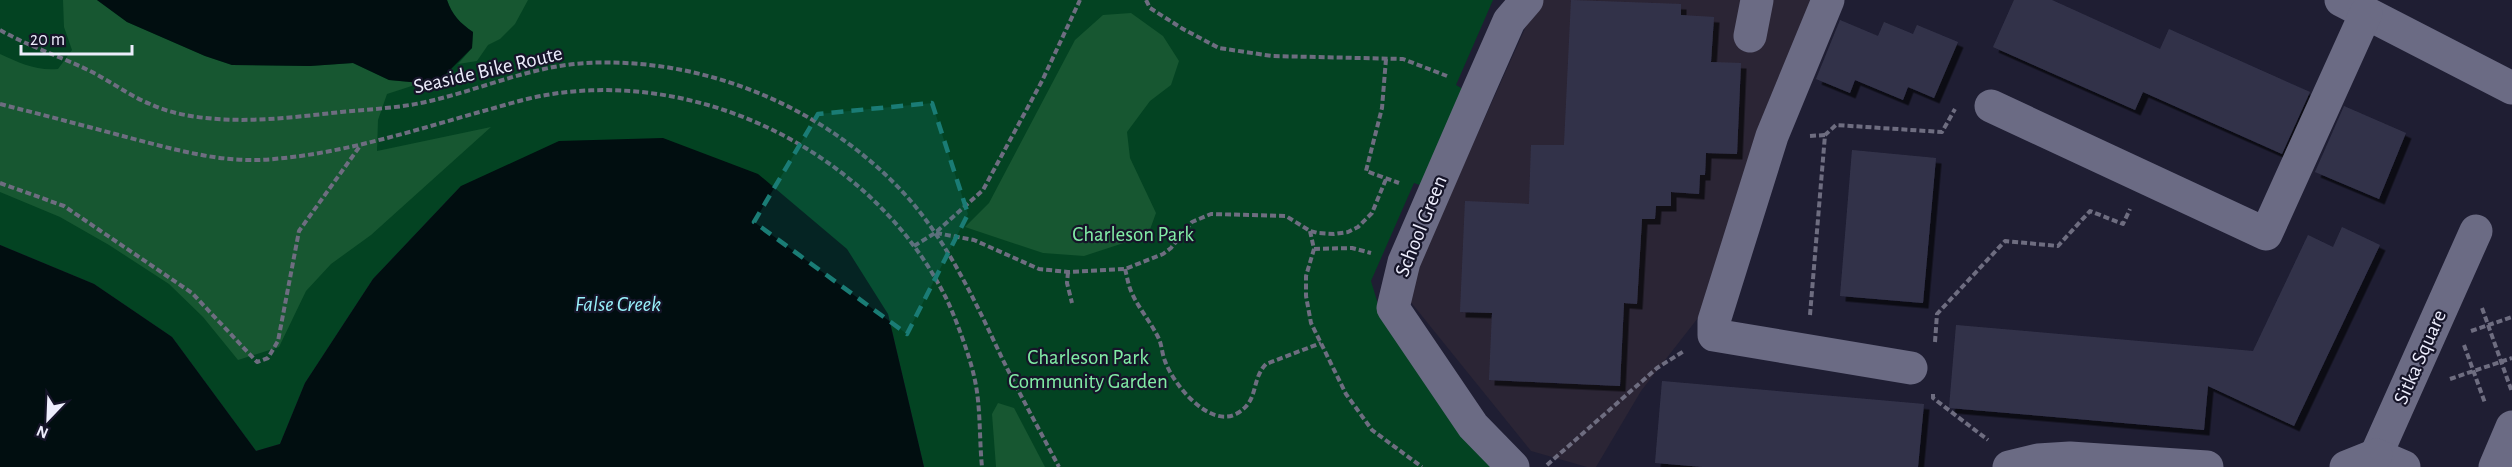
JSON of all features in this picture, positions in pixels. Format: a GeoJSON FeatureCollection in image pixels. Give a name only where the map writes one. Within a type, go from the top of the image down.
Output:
{"type":"FeatureCollection","features":[{"type":"Feature","properties":{"kind":"street","name":"School Green"},"geometry":{"type":"LineString","coordinates":[[1514,467],[1473,426],[1393,308],[1404,262],[1432,196],[1509,21],[1527,0]]}},
{"type":"Feature","properties":{"kind":"street"},"geometry":{"type":"LineString","coordinates":[[1750,36],[1757,0]]}},
{"type":"Feature","properties":{"kind":"street"},"geometry":{"type":"LineString","coordinates":[[1828,0],[1772,136],[1714,321],[1714,335],[1806,350],[1922,378]]}},
{"type":"Feature","properties":{"kind":"street"},"geometry":{"type":"LineString","coordinates":[[1991,106],[2266,234],[2354,6],[2512,88]]}},
{"type":"Feature","properties":{"kind":"street","name":"Sitka Square"},"geometry":{"type":"LineString","coordinates":[[2390,461],[2403,396],[2470,245]]}},
{"type":"Feature","properties":{"kind":"street"},"geometry":{"type":"LineString","coordinates":[[2012,466],[2070,458],[2207,467]]}},
{"type":"Feature","properties":{"kind":"street"},"geometry":{"type":"LineString","coordinates":[[2346,467],[2390,461]]}},
{"type":"Feature","properties":{"kind":"path"},"geometry":{"type":"LineString","coordinates":[[914,246],[935,232],[983,190],[1042,81],[1080,0]]}},
{"type":"Feature","properties":{"kind":"path"},"geometry":{"type":"LineString","coordinates":[[1146,0],[1150,8],[1182,29],[1219,48],[1272,56],[1403,59],[1479,89]]}},
{"type":"Feature","properties":{"kind":"path","name":"Seaside Bike Route"},"geometry":{"type":"LineString","coordinates":[[0,30],[90,71],[152,106],[185,115],[210,118],[265,120],[389,108],[430,101],[538,70],[586,63],[642,65],[706,75],[766,95],[814,121],[863,155],[896,185],[935,232],[972,290],[1004,362],[1059,467]]}},
{"type":"Feature","properties":{"kind":"path"},"geometry":{"type":"LineString","coordinates":[[1386,59],[1382,108],[1366,171],[1432,196]]}},
{"type":"Feature","properties":{"kind":"path"},"geometry":{"type":"LineString","coordinates":[[0,104],[193,154],[235,160],[274,159],[360,145],[547,95],[595,91],[671,94],[718,107],[762,124],[805,148],[847,178],[881,207],[914,246],[945,297],[974,376],[982,467]]}},
{"type":"Feature","properties":{"kind":"path"},"geometry":{"type":"LineString","coordinates":[[1806,350],[1825,135],[1836,125],[1942,132],[1964,95],[1991,106]]}},
{"type":"Feature","properties":{"kind":"path"},"geometry":{"type":"LineString","coordinates":[[0,183],[64,206],[192,293],[257,362],[261,362],[267,358],[278,341],[300,231],[360,145]]}},
{"type":"Feature","properties":{"kind":"path"},"geometry":{"type":"LineString","coordinates":[[935,232],[974,240],[1039,269],[1068,272],[1125,268],[1163,254],[1171,248],[1192,222],[1210,214],[1286,216],[1310,231],[1335,234],[1358,227],[1372,213],[1386,179]]}},
{"type":"Feature","properties":{"kind":"path"},"geometry":{"type":"LineString","coordinates":[[1935,345],[1937,314],[2005,241],[2058,246],[2090,211],[2122,224],[2144,179]]}},
{"type":"Feature","properties":{"kind":"path"},"geometry":{"type":"LineString","coordinates":[[1310,231],[1314,249],[1306,276],[1306,296],[1311,323],[1346,394],[1372,430],[1422,467]]}},
{"type":"Feature","properties":{"kind":"path"},"geometry":{"type":"LineString","coordinates":[[2470,245],[2500,362],[2512,392]]}},
{"type":"Feature","properties":{"kind":"path"},"geometry":{"type":"LineString","coordinates":[[1314,249],[1342,248]]}},
{"type":"Feature","properties":{"kind":"path"},"geometry":{"type":"LineString","coordinates":[[1125,268],[1131,291],[1159,340],[1165,363],[1185,392],[1210,414],[1227,417],[1247,407],[1252,400],[1261,370],[1266,364],[1321,343]]}},
{"type":"Feature","properties":{"kind":"path"},"geometry":{"type":"LineString","coordinates":[[1068,272],[1072,303]]}},
{"type":"Feature","properties":{"kind":"path"},"geometry":{"type":"LineString","coordinates":[[2447,297],[2503,447]]}},
{"type":"Feature","properties":{"kind":"path"},"geometry":{"type":"LineString","coordinates":[[1545,467],[1657,368],[1687,349]]}},
{"type":"Feature","properties":{"kind":"path"},"geometry":{"type":"LineString","coordinates":[[2403,396],[2512,358]]}},
{"type":"Feature","properties":{"kind":"path"},"geometry":{"type":"LineString","coordinates":[[1922,378],[1933,398],[1993,444],[2012,466]]}},
{"type":"Feature","properties":{"kind":"highlighted area"},"geometry":{"type":"Polygon","coordinates":[[[932,103],[968,214],[907,334],[754,222],[818,114],[932,103]]]}},
{"type":"Feature","properties":{"kind":"shaded area"},"geometry":{"type":"Polygon","coordinates":[[[1538,0],[1828,0],[1726,282],[1641,391],[1596,467],[1587,467],[1531,451],[1405,295],[1538,0]]]}},
{"type":"Feature","properties":{"kind":"green space","name":"Charleson Park"},"geometry":{"type":"Polygon","coordinates":[[[0,0],[1493,0],[1456,85],[1463,89],[1423,186],[1414,183],[1371,281],[1378,304],[1502,467],[924,467],[888,314],[461,186],[373,279],[305,383],[280,444],[256,451],[172,337],[94,284],[0,245],[0,0]]]}},
{"type":"Feature","properties":{"kind":"green space"},"geometry":{"type":"Polygon","coordinates":[[[63,0],[97,0],[127,22],[205,56],[232,65],[310,66],[353,63],[389,80],[421,83],[387,94],[378,120],[377,151],[491,127],[371,235],[331,264],[306,291],[279,347],[238,360],[203,317],[169,284],[109,245],[60,217],[0,192],[0,54],[35,68],[58,69],[72,50],[64,27],[63,0]]]}},
{"type":"Feature","properties":{"kind":"green space"},"geometry":{"type":"Polygon","coordinates":[[[447,0],[528,0],[515,24],[500,39],[488,45],[477,61],[458,64],[472,48],[473,32],[457,18],[447,0]]]}},
{"type":"Feature","properties":{"kind":"green space"},"geometry":{"type":"Polygon","coordinates":[[[1131,13],[1163,36],[1179,61],[1171,85],[1150,101],[1127,132],[1130,158],[1156,213],[1148,235],[1084,256],[1043,253],[965,227],[989,203],[1075,40],[1103,15],[1131,13]]]}},
{"type":"Feature","properties":{"kind":"green space"},"geometry":{"type":"Polygon","coordinates":[[[998,403],[1014,408],[1045,467],[996,467],[992,414],[998,403]]]}},
{"type":"Feature","properties":{"kind":"water"},"geometry":{"type":"Polygon","coordinates":[[[97,0],[447,0],[457,18],[473,32],[472,48],[441,79],[421,83],[389,80],[353,63],[310,66],[232,65],[205,56],[127,22],[97,0]]]}},
{"type":"Feature","properties":{"kind":"water","name":"False Creek"},"geometry":{"type":"Polygon","coordinates":[[[663,138],[758,174],[847,249],[888,314],[924,467],[0,467],[0,245],[94,284],[172,337],[256,451],[280,444],[305,383],[373,279],[461,186],[559,141],[663,138]]]}},
{"type":"Feature","properties":{"kind":"building"},"geometry":{"type":"Polygon","coordinates":[[[1571,0],[1681,4],[1681,15],[1714,17],[1711,62],[1741,63],[1737,154],[1706,153],[1705,175],[1700,175],[1699,194],[1671,192],[1671,206],[1656,206],[1655,219],[1642,219],[1637,304],[1624,303],[1620,386],[1489,380],[1492,313],[1460,312],[1465,201],[1529,204],[1531,145],[1564,145],[1571,0]]]}},
{"type":"Feature","properties":{"kind":"building"},"geometry":{"type":"Polygon","coordinates":[[[2014,0],[2052,0],[2160,49],[2169,29],[2310,92],[2282,154],[2143,92],[2135,110],[1993,47],[2014,0]]]}},
{"type":"Feature","properties":{"kind":"building"},"geometry":{"type":"Polygon","coordinates":[[[1840,20],[1878,36],[1884,22],[1913,34],[1917,25],[1958,42],[1934,98],[1908,87],[1903,100],[1855,80],[1850,93],[1816,79],[1840,20]]]}},
{"type":"Feature","properties":{"kind":"building"},"geometry":{"type":"Polygon","coordinates":[[[2344,106],[2406,133],[2379,199],[2315,172],[2344,106]]]}},
{"type":"Feature","properties":{"kind":"building"},"geometry":{"type":"Polygon","coordinates":[[[1852,150],[1936,158],[1923,303],[1840,296],[1852,150]]]}},
{"type":"Feature","properties":{"kind":"building"},"geometry":{"type":"Polygon","coordinates":[[[2342,227],[2380,245],[2294,426],[2208,386],[2204,430],[1949,408],[1956,325],[2253,351],[2308,235],[2333,247],[2342,227]]]}},
{"type":"Feature","properties":{"kind":"building"},"geometry":{"type":"Polygon","coordinates":[[[1662,381],[1924,404],[1918,467],[1703,467],[1655,463],[1662,381]]]}},
{"type":"Feature","properties":{"kind":"park label","name":"Charleson Park Community Garden"},"geometry":{"type":"Point","coordinates":[1088,369]}}]}
